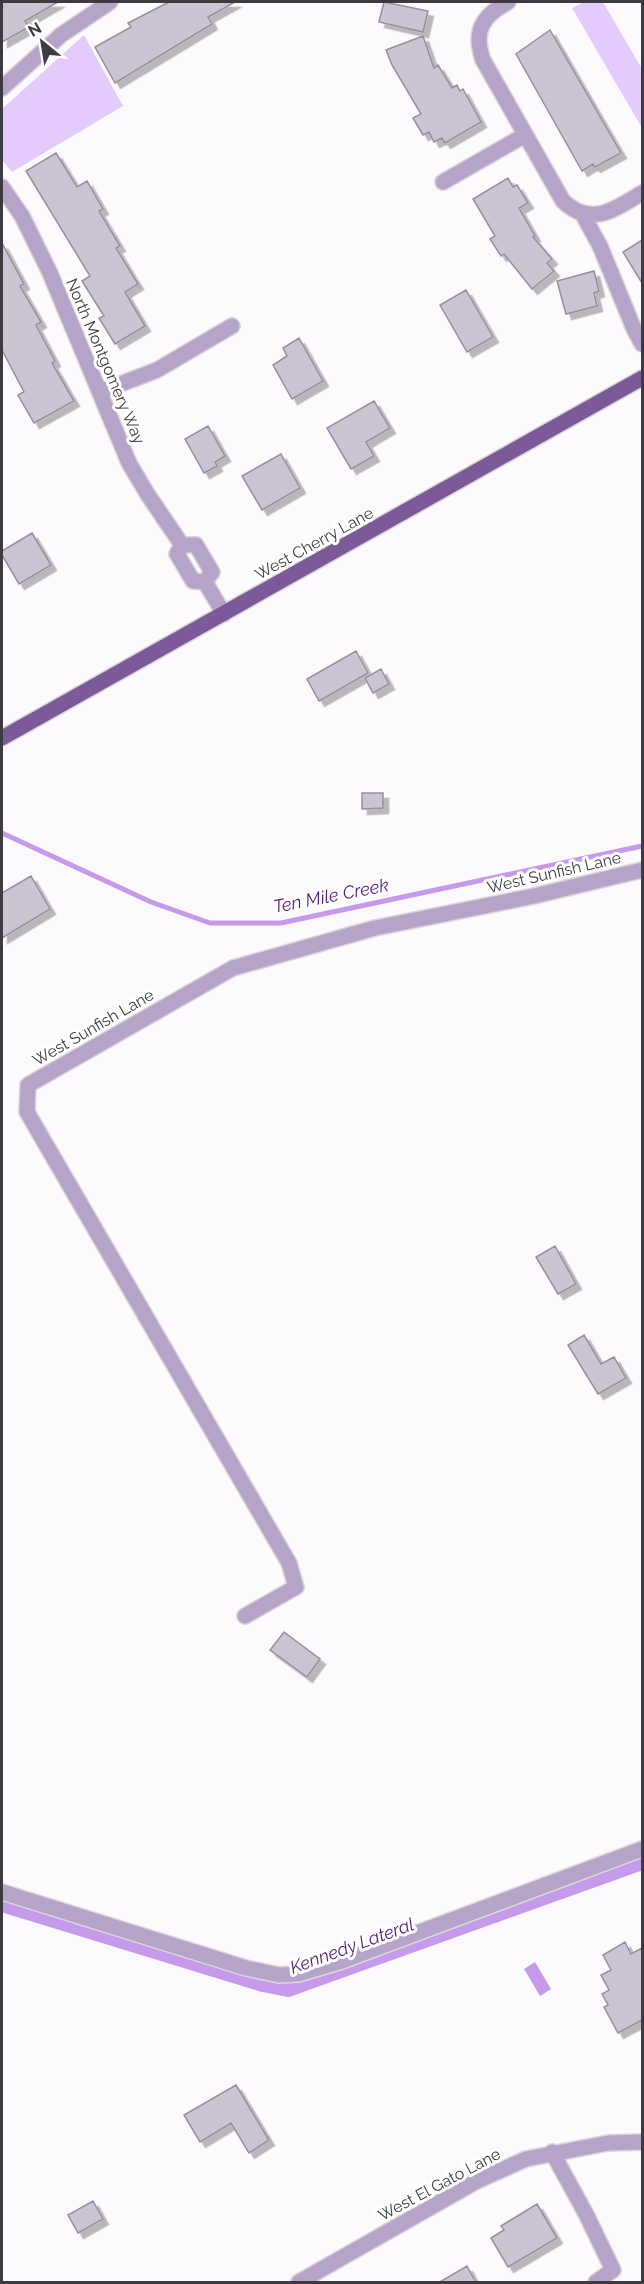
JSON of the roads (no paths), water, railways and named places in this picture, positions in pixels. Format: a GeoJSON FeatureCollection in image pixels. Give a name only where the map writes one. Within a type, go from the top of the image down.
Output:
{"type":"FeatureCollection","features":[{"type":"Feature","properties":{"kind":"main road","name":"West Cherry Lane"},"geometry":{"type":"LineString","coordinates":[[2,738],[642,378]]}},
{"type":"Feature","properties":{"kind":"street"},"geometry":{"type":"LineString","coordinates":[[2,88],[61,35],[110,2]]}},
{"type":"Feature","properties":{"kind":"street"},"geometry":{"type":"LineString","coordinates":[[508,2],[495,9],[484,21],[478,34],[478,46],[483,60],[563,201],[572,210],[583,215],[596,215],[610,212],[642,193]]}},
{"type":"Feature","properties":{"kind":"street"},"geometry":{"type":"LineString","coordinates":[[443,182],[525,135]]}},
{"type":"Feature","properties":{"kind":"street","name":"North Montgomery Way"},"geometry":{"type":"LineString","coordinates":[[2,187],[22,216],[50,273],[129,463],[182,545],[177,554],[193,581],[205,582],[224,614]]}},
{"type":"Feature","properties":{"kind":"street"},"geometry":{"type":"LineString","coordinates":[[583,215],[600,246],[642,344]]}},
{"type":"Feature","properties":{"kind":"street"},"geometry":{"type":"LineString","coordinates":[[100,392],[157,370],[232,326]]}},
{"type":"Feature","properties":{"kind":"street","name":"West Sunfish Lane"},"geometry":{"type":"LineString","coordinates":[[245,1616],[296,1587],[289,1563],[27,1112],[28,1085],[233,968],[375,928],[534,896],[642,870]]}},
{"type":"Feature","properties":{"kind":"street"},"geometry":{"type":"LineString","coordinates":[[2,1892],[246,1968],[279,1975],[298,1974],[342,1961],[642,1849]]}},
{"type":"Feature","properties":{"kind":"street","name":"West El Gato Lane"},"geometry":{"type":"LineString","coordinates":[[299,2283],[477,2181],[526,2158],[608,2143],[642,2142]]}},
{"type":"Feature","properties":{"kind":"street"},"geometry":{"type":"LineString","coordinates":[[552,2152],[613,2270],[596,2283]]}},
{"type":"Feature","properties":{"kind":"waterway","name":"Ten Mile Creek"},"geometry":{"type":"LineString","coordinates":[[2,833],[151,902],[210,923],[281,923],[642,846]]}},
{"type":"Feature","properties":{"kind":"waterway","name":"Kennedy Lateral"},"geometry":{"type":"LineString","coordinates":[[2,1904],[263,1984],[288,1989],[642,1862]]}}]}
